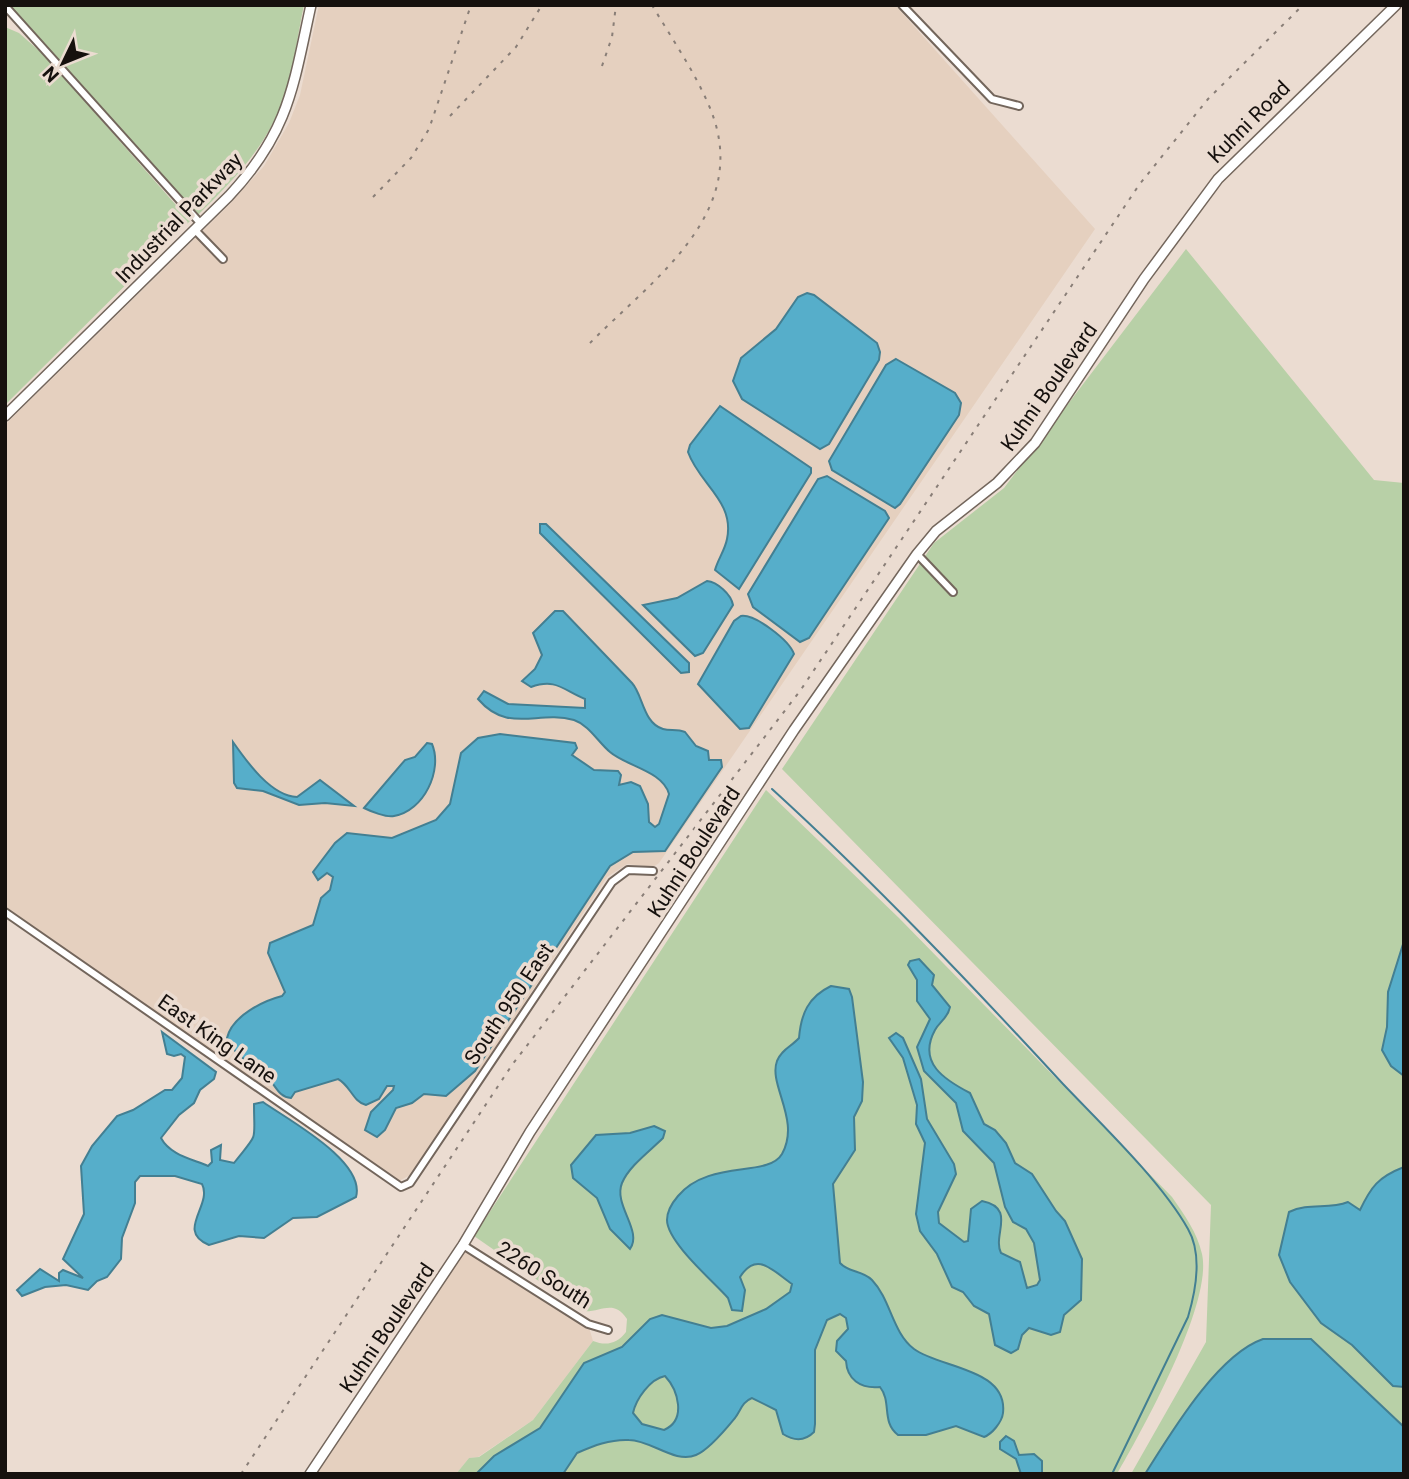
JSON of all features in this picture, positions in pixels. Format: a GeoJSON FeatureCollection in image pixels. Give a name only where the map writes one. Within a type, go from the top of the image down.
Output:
{"type":"FeatureCollection","features":[{"type":"Feature","properties":{"kind":"street","name":"Industrial Parkway"},"geometry":{"type":"LineString","coordinates":[[5,416],[198,227],[253,169],[282,123],[294,89],[312,5]]}},
{"type":"Feature","properties":{"kind":"street"},"geometry":{"type":"LineString","coordinates":[[902,5],[992,99],[1019,106]]}},
{"type":"Feature","properties":{"kind":"street","name":"Kuhni Road"},"geometry":{"type":"LineString","coordinates":[[1144,279],[1218,179],[1395,5]]}},
{"type":"Feature","properties":{"kind":"street"},"geometry":{"type":"LineString","coordinates":[[6,7],[223,259]]}},
{"type":"Feature","properties":{"kind":"street","name":"Kuhni Boulevard"},"geometry":{"type":"LineString","coordinates":[[310,1474],[463,1245],[530,1132],[794,730],[917,554],[936,531],[997,483],[1035,443],[1144,279]]}},
{"type":"Feature","properties":{"kind":"street"},"geometry":{"type":"LineString","coordinates":[[917,554],[953,592]]}},
{"type":"Feature","properties":{"kind":"street","name":"South 950 East"},"geometry":{"type":"LineString","coordinates":[[410,1183],[612,882],[633,869],[653,871]]}},
{"type":"Feature","properties":{"kind":"street","name":"East King Lane"},"geometry":{"type":"LineString","coordinates":[[5,912],[395,1185],[404,1186],[410,1183]]}},
{"type":"Feature","properties":{"kind":"street","name":"2260 South"},"geometry":{"type":"LineString","coordinates":[[463,1245],[588,1324],[608,1330]]}},
{"type":"Feature","properties":{"kind":"shaded area"},"geometry":{"type":"Polygon","coordinates":[[[319,5],[895,5],[1095,229],[659,863],[653,867],[627,864],[607,877],[412,1174],[399,1181],[5,909],[5,425],[230,204],[264,166],[289,123],[300,95],[319,5]]]}},
{"type":"Feature","properties":{"kind":"shaded area"},"geometry":{"type":"Polygon","coordinates":[[[463,1245],[588,1324],[593,1341],[533,1420],[478,1457],[469,1458],[456,1474],[310,1474],[463,1245]]]}},
{"type":"Feature","properties":{"kind":"green space"},"geometry":{"type":"Polygon","coordinates":[[[5,5],[304,5],[290,77],[276,117],[247,163],[197,216],[5,5]]]}},
{"type":"Feature","properties":{"kind":"green space"},"geometry":{"type":"Polygon","coordinates":[[[5,27],[19,33],[44,55],[190,221],[5,405],[5,27]]]}},
{"type":"Feature","properties":{"kind":"green space"},"geometry":{"type":"Polygon","coordinates":[[[1186,249],[1374,480],[1404,483],[1404,1474],[1131,1474],[1206,1342],[1211,1205],[782,769],[934,543],[1004,488],[1186,249]]]}},
{"type":"Feature","properties":{"kind":"green space"},"geometry":{"type":"Polygon","coordinates":[[[766,790],[899,918],[1172,1197],[1194,1231],[1202,1254],[1203,1276],[1197,1303],[1173,1366],[1117,1474],[456,1474],[469,1458],[479,1457],[533,1420],[593,1341],[611,1343],[626,1332],[627,1319],[617,1309],[582,1311],[474,1236],[766,790]]]}},
{"type":"Feature","properties":{"kind":"water"},"geometry":{"type":"Polygon","coordinates":[[[807,293],[814,295],[877,343],[880,352],[879,360],[829,444],[820,449],[742,399],[733,381],[741,358],[776,329],[798,297],[807,293]]]}},
{"type":"Feature","properties":{"kind":"water"},"geometry":{"type":"Polygon","coordinates":[[[896,359],[955,393],[961,403],[959,415],[895,508],[832,470],[829,461],[886,365],[896,359]]]}},
{"type":"Feature","properties":{"kind":"water"},"geometry":{"type":"Polygon","coordinates":[[[720,406],[811,468],[811,473],[739,589],[715,570],[727,539],[726,514],[688,452],[690,445],[720,406]]]}},
{"type":"Feature","properties":{"kind":"water"},"geometry":{"type":"Polygon","coordinates":[[[827,476],[885,511],[889,518],[809,638],[800,642],[753,607],[748,594],[818,479],[827,476]]]}},
{"type":"Feature","properties":{"kind":"water"},"geometry":{"type":"Polygon","coordinates":[[[540,524],[546,524],[689,663],[689,672],[681,673],[540,533],[540,524]]]}},
{"type":"Feature","properties":{"kind":"water"},"geometry":{"type":"Polygon","coordinates":[[[707,581],[723,589],[733,605],[703,653],[695,656],[643,605],[677,598],[707,581]]]}},
{"type":"Feature","properties":{"kind":"water"},"geometry":{"type":"Polygon","coordinates":[[[555,611],[563,611],[632,683],[647,715],[656,726],[685,732],[696,746],[708,751],[709,760],[721,760],[722,767],[665,851],[633,852],[610,866],[475,1071],[446,1096],[424,1094],[412,1103],[396,1108],[385,1130],[377,1137],[365,1130],[371,1112],[394,1086],[387,1086],[379,1099],[366,1105],[358,1101],[338,1079],[295,1092],[291,1098],[287,1097],[262,1072],[235,1051],[227,1038],[242,1016],[285,992],[268,953],[270,943],[313,925],[321,898],[330,890],[333,877],[327,873],[318,880],[313,872],[335,843],[347,833],[392,838],[436,820],[450,804],[461,753],[478,738],[500,734],[575,743],[577,748],[572,755],[594,770],[618,771],[621,775],[619,785],[631,782],[640,786],[648,804],[649,822],[655,827],[659,824],[669,794],[665,786],[652,774],[610,752],[584,726],[574,720],[560,718],[523,719],[500,716],[478,699],[484,691],[508,704],[585,708],[585,699],[559,686],[547,684],[531,687],[522,681],[535,669],[542,655],[533,633],[555,611]]]}},
{"type":"Feature","properties":{"kind":"water"},"geometry":{"type":"Polygon","coordinates":[[[741,616],[754,619],[771,629],[786,642],[794,654],[749,728],[740,729],[698,684],[734,621],[741,616]]]}},
{"type":"Feature","properties":{"kind":"water"},"geometry":{"type":"Polygon","coordinates":[[[233,742],[260,777],[278,791],[297,797],[320,780],[354,806],[325,803],[299,805],[263,791],[237,788],[234,783],[233,742]]]}},
{"type":"Feature","properties":{"kind":"water"},"geometry":{"type":"Polygon","coordinates":[[[427,743],[432,744],[435,766],[433,777],[422,798],[405,813],[391,816],[364,808],[405,760],[415,757],[427,743]]]}},
{"type":"Feature","properties":{"kind":"water"},"geometry":{"type":"Polygon","coordinates":[[[1404,941],[1404,1076],[1391,1066],[1382,1050],[1387,1027],[1388,992],[1404,941]]]}},
{"type":"Feature","properties":{"kind":"water"},"geometry":{"type":"Polygon","coordinates":[[[919,959],[934,975],[932,985],[950,1007],[930,1042],[929,1052],[936,1069],[970,1093],[984,1124],[995,1130],[1006,1143],[1015,1163],[1032,1174],[1065,1221],[1082,1259],[1081,1300],[1064,1315],[1060,1332],[1051,1335],[1029,1328],[1022,1335],[1018,1349],[1011,1353],[995,1345],[989,1314],[974,1306],[963,1292],[952,1287],[937,1254],[920,1231],[916,1214],[925,1143],[916,1124],[917,1105],[903,1058],[889,1038],[896,1033],[903,1038],[921,1079],[927,1119],[954,1164],[956,1174],[938,1212],[939,1223],[964,1242],[968,1241],[971,1209],[982,1201],[992,1205],[1001,1216],[1001,1253],[1020,1262],[1027,1288],[1037,1285],[1040,1280],[1034,1243],[1026,1229],[1013,1222],[1005,1207],[994,1163],[963,1131],[956,1103],[924,1071],[917,1047],[930,1019],[917,1001],[917,980],[908,965],[910,961],[919,959]]]}},
{"type":"Feature","properties":{"kind":"water"},"geometry":{"type":"Polygon","coordinates":[[[831,986],[849,989],[863,1082],[862,1101],[854,1117],[855,1150],[833,1184],[840,1263],[872,1280],[901,1334],[914,1349],[970,1371],[995,1387],[1002,1398],[1003,1413],[999,1424],[984,1437],[956,1426],[926,1435],[898,1435],[890,1424],[884,1393],[880,1387],[866,1386],[852,1378],[846,1361],[836,1351],[837,1341],[848,1329],[846,1318],[840,1314],[827,1320],[815,1350],[815,1424],[814,1432],[807,1437],[795,1439],[783,1434],[776,1410],[752,1398],[744,1404],[717,1439],[696,1455],[680,1456],[637,1441],[622,1440],[577,1453],[563,1474],[476,1474],[494,1456],[540,1428],[584,1363],[622,1347],[650,1319],[662,1315],[711,1328],[727,1326],[766,1309],[790,1292],[792,1284],[765,1266],[753,1265],[740,1277],[745,1290],[742,1311],[732,1310],[728,1298],[675,1239],[669,1229],[667,1217],[678,1196],[705,1177],[764,1165],[775,1161],[782,1154],[788,1128],[775,1070],[777,1061],[799,1038],[807,1007],[823,990],[831,986]],[[665,1376],[659,1378],[640,1396],[633,1413],[642,1424],[664,1430],[676,1419],[678,1404],[665,1376]]]}},
{"type":"Feature","properties":{"kind":"water"},"geometry":{"type":"Polygon","coordinates":[[[162,1032],[216,1072],[214,1079],[200,1090],[194,1103],[179,1115],[161,1138],[170,1149],[208,1166],[212,1162],[211,1150],[221,1145],[220,1160],[234,1163],[253,1136],[254,1104],[263,1102],[306,1130],[338,1156],[356,1183],[356,1197],[317,1217],[293,1218],[264,1238],[239,1236],[209,1245],[195,1233],[203,1200],[202,1184],[175,1176],[140,1176],[135,1182],[135,1203],[122,1238],[121,1259],[107,1277],[97,1281],[88,1290],[66,1285],[45,1287],[22,1296],[17,1290],[40,1269],[59,1281],[59,1273],[63,1270],[83,1278],[63,1259],[84,1214],[81,1166],[92,1146],[117,1116],[133,1110],[165,1090],[172,1090],[182,1078],[185,1057],[181,1054],[167,1054],[162,1032]]]}},
{"type":"Feature","properties":{"kind":"water"},"geometry":{"type":"Polygon","coordinates":[[[654,1126],[665,1131],[663,1138],[630,1171],[620,1191],[633,1234],[630,1249],[610,1229],[597,1198],[573,1178],[571,1165],[596,1135],[630,1133],[654,1126]]]}},
{"type":"Feature","properties":{"kind":"water"},"geometry":{"type":"Polygon","coordinates":[[[1404,1167],[1404,1387],[1393,1386],[1352,1345],[1321,1323],[1290,1282],[1279,1255],[1289,1212],[1304,1207],[1333,1206],[1348,1202],[1360,1210],[1376,1184],[1404,1167]]]}},
{"type":"Feature","properties":{"kind":"water"},"geometry":{"type":"Polygon","coordinates":[[[1263,1339],[1311,1339],[1404,1427],[1404,1474],[1145,1474],[1182,1417],[1212,1378],[1246,1348],[1263,1339]]]}},
{"type":"Feature","properties":{"kind":"water"},"geometry":{"type":"Polygon","coordinates":[[[1006,1436],[1014,1441],[1019,1455],[1034,1454],[1042,1461],[1042,1474],[1021,1474],[1016,1459],[1000,1449],[1000,1442],[1006,1436]]]}},
{"type":"Feature","properties":{"kind":"waterway"},"geometry":{"type":"LineString","coordinates":[[772,789],[921,934],[1113,1135],[1163,1192],[1193,1239],[1197,1273],[1188,1317],[1112,1474]]}},
{"type":"Feature","properties":{"kind":"railway"},"geometry":{"type":"LineString","coordinates":[[373,197],[411,158],[429,129],[471,5]]}},
{"type":"Feature","properties":{"kind":"railway"},"geometry":{"type":"LineString","coordinates":[[450,116],[516,47],[542,5]]}},
{"type":"Feature","properties":{"kind":"railway"},"geometry":{"type":"LineString","coordinates":[[602,66],[612,37],[616,5]]}},
{"type":"Feature","properties":{"kind":"railway"},"geometry":{"type":"LineString","coordinates":[[590,343],[667,268],[690,241],[708,211],[718,180],[720,145],[710,108],[652,5]]}},
{"type":"Feature","properties":{"kind":"railway"},"geometry":{"type":"LineString","coordinates":[[241,1474],[512,1065],[800,691],[1139,185],[1208,99],[1303,5]]}}]}
